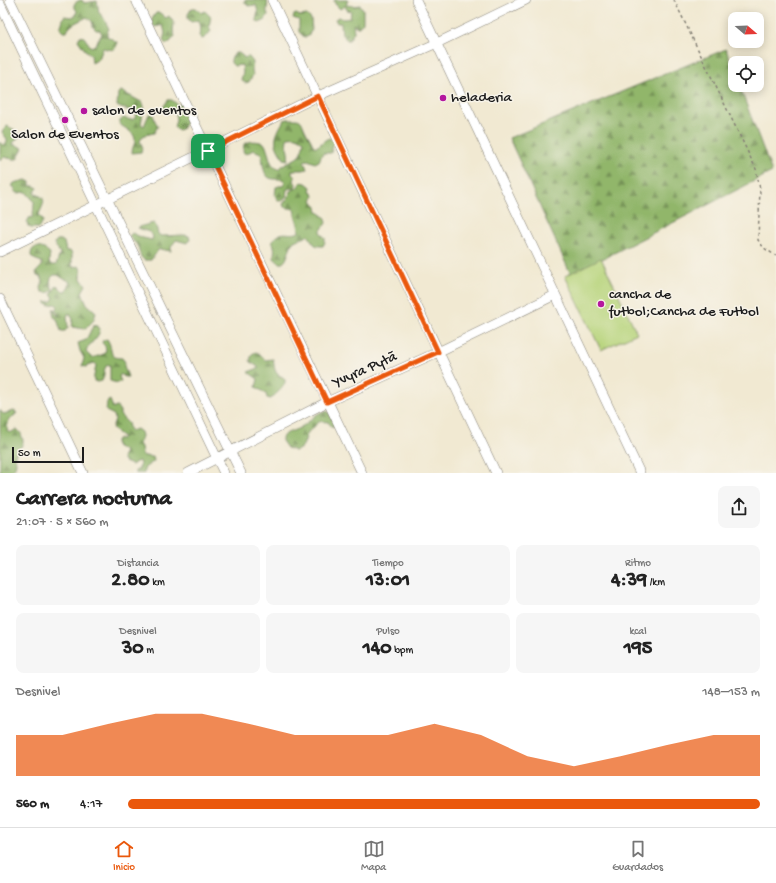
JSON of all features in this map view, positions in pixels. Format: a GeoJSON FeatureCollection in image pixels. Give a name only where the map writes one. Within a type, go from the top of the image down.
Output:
{"type":"FeatureCollection","features":[{"type":"Feature","properties":{"kind":"street"},"geometry":{"type":"LineString","coordinates":[[10,0],[241,473]]}},
{"type":"Feature","properties":{"kind":"street"},"geometry":{"type":"LineString","coordinates":[[136,0],[362,473]]}},
{"type":"Feature","properties":{"kind":"street"},"geometry":{"type":"LineString","coordinates":[[272,0],[496,473]]}},
{"type":"Feature","properties":{"kind":"street"},"geometry":{"type":"LineString","coordinates":[[416,0],[640,473]]}},
{"type":"Feature","properties":{"kind":"street"},"geometry":{"type":"LineString","coordinates":[[0,252],[318,96],[436,43],[526,0]]}},
{"type":"Feature","properties":{"kind":"street"},"geometry":{"type":"LineString","coordinates":[[0,4],[224,473]]}},
{"type":"Feature","properties":{"kind":"street","name":"Yvyra Pytã"},"geometry":{"type":"LineString","coordinates":[[188,473],[327,402],[438,352],[555,295]]}},
{"type":"Feature","properties":{"kind":"street"},"geometry":{"type":"LineString","coordinates":[[0,299],[83,473]]}},
{"type":"Feature","properties":{"kind":"path"},"geometry":{"type":"LineString","coordinates":[[674,0],[756,169],[760,189],[758,240],[764,248],[776,256]]}},
{"type":"Feature","properties":{"kind":"green space"},"geometry":{"type":"Polygon","coordinates":[[[82,0],[84,3],[97,1],[99,13],[104,18],[109,29],[107,36],[117,42],[116,47],[113,50],[103,48],[99,59],[92,63],[91,55],[85,50],[78,40],[80,36],[84,37],[91,47],[95,45],[102,34],[100,30],[96,30],[93,27],[90,19],[87,17],[75,23],[68,29],[67,32],[63,32],[60,29],[64,16],[72,17],[76,15],[77,11],[74,4],[82,0]]]}},
{"type":"Feature","properties":{"kind":"green space"},"geometry":{"type":"Polygon","coordinates":[[[245,0],[267,0],[268,15],[264,21],[259,23],[256,20],[258,12],[256,5],[248,6],[245,3],[245,0]]]}},
{"type":"Feature","properties":{"kind":"green space"},"geometry":{"type":"Polygon","coordinates":[[[334,0],[348,0],[346,5],[360,5],[363,9],[363,22],[359,27],[353,24],[354,32],[349,40],[342,35],[341,23],[337,23],[335,19],[339,17],[343,19],[350,18],[351,11],[347,10],[345,6],[340,9],[335,4],[334,0]]]}},
{"type":"Feature","properties":{"kind":"green space"},"geometry":{"type":"Polygon","coordinates":[[[192,8],[196,8],[202,13],[205,11],[211,17],[209,26],[211,31],[202,39],[199,36],[201,28],[199,20],[191,22],[188,19],[188,14],[192,8]]]}},
{"type":"Feature","properties":{"kind":"green space"},"geometry":{"type":"Polygon","coordinates":[[[156,13],[160,13],[166,18],[169,16],[174,23],[173,31],[175,36],[166,44],[163,41],[165,33],[163,25],[155,27],[152,24],[152,19],[156,13]]]}},
{"type":"Feature","properties":{"kind":"green space"},"geometry":{"type":"Polygon","coordinates":[[[296,14],[300,16],[307,15],[311,19],[312,30],[307,37],[304,37],[299,32],[299,20],[293,18],[296,14]]]}},
{"type":"Feature","properties":{"kind":"green space"},"geometry":{"type":"Polygon","coordinates":[[[726,49],[729,56],[728,92],[742,92],[772,172],[571,275],[509,138],[726,49]]]}},
{"type":"Feature","properties":{"kind":"green space"},"geometry":{"type":"Polygon","coordinates":[[[235,53],[239,53],[245,58],[248,56],[253,62],[253,75],[249,82],[245,83],[241,80],[243,72],[242,65],[234,66],[231,63],[231,59],[235,53]]]}},
{"type":"Feature","properties":{"kind":"green space"},"geometry":{"type":"Polygon","coordinates":[[[121,91],[143,103],[144,107],[141,124],[144,126],[149,114],[153,114],[158,126],[154,133],[142,137],[140,141],[143,148],[141,152],[132,153],[135,137],[131,132],[119,124],[123,118],[132,120],[135,118],[136,114],[132,111],[117,106],[118,93],[121,91]]]}},
{"type":"Feature","properties":{"kind":"green space"},"geometry":{"type":"Polygon","coordinates":[[[168,100],[172,100],[178,105],[181,103],[186,113],[186,122],[182,129],[178,130],[174,127],[176,120],[175,112],[167,113],[164,111],[164,106],[168,100]]]}},
{"type":"Feature","properties":{"kind":"green space"},"geometry":{"type":"Polygon","coordinates":[[[284,120],[300,120],[313,145],[316,147],[326,139],[330,138],[333,141],[333,145],[331,153],[323,153],[319,161],[315,163],[308,160],[304,161],[307,169],[292,170],[292,174],[295,177],[295,188],[287,189],[285,199],[280,201],[275,195],[276,187],[284,186],[285,182],[283,179],[271,179],[265,174],[261,153],[253,150],[246,154],[243,152],[244,144],[254,141],[264,143],[271,162],[275,168],[279,169],[284,164],[299,156],[304,141],[297,137],[288,137],[288,160],[284,159],[277,148],[276,139],[278,130],[284,120]]]}},
{"type":"Feature","properties":{"kind":"green space"},"geometry":{"type":"Polygon","coordinates":[[[7,126],[15,130],[20,136],[13,145],[23,148],[17,159],[4,157],[0,160],[0,142],[4,145],[7,143],[7,139],[2,132],[7,126]]]}},
{"type":"Feature","properties":{"kind":"green space"},"geometry":{"type":"Polygon","coordinates":[[[26,180],[30,182],[30,186],[38,188],[34,193],[41,197],[44,201],[39,214],[43,221],[39,228],[31,228],[28,226],[27,222],[29,218],[33,217],[34,201],[26,192],[15,192],[15,188],[12,186],[14,183],[26,180]]]}},
{"type":"Feature","properties":{"kind":"green space"},"geometry":{"type":"Polygon","coordinates":[[[301,182],[306,183],[311,187],[310,191],[313,192],[314,197],[312,200],[317,207],[318,212],[326,219],[326,223],[320,232],[325,238],[325,242],[323,246],[317,246],[308,235],[293,242],[284,262],[278,262],[274,258],[274,248],[272,242],[275,237],[282,234],[299,232],[294,209],[284,207],[283,204],[291,191],[297,188],[301,182]]]}},
{"type":"Feature","properties":{"kind":"green space"},"geometry":{"type":"Polygon","coordinates":[[[154,223],[158,234],[161,236],[185,235],[189,236],[190,240],[187,243],[176,240],[171,247],[171,251],[159,249],[151,260],[144,260],[140,255],[137,245],[129,236],[132,233],[152,240],[153,236],[149,232],[138,228],[154,223]]]}},
{"type":"Feature","properties":{"kind":"green space"},"geometry":{"type":"Polygon","coordinates":[[[57,240],[64,242],[66,251],[70,251],[72,254],[72,267],[79,266],[81,270],[81,279],[86,285],[82,292],[87,304],[96,312],[94,320],[85,329],[72,327],[73,319],[69,313],[67,316],[68,328],[65,331],[61,331],[57,319],[54,317],[53,311],[54,308],[56,314],[59,316],[56,310],[58,307],[56,304],[48,305],[45,302],[52,301],[54,297],[51,295],[57,285],[63,291],[66,291],[70,284],[68,280],[58,275],[54,275],[50,282],[53,290],[50,292],[42,292],[41,288],[43,281],[41,277],[37,276],[36,272],[42,266],[42,262],[31,256],[33,249],[38,247],[44,249],[50,253],[49,262],[52,265],[56,265],[60,254],[54,243],[57,240]]]}},
{"type":"Feature","properties":{"kind":"green space","name":"cancha de futbol;Cancha de Futbol"},"geometry":{"type":"Polygon","coordinates":[[[601,258],[637,333],[601,350],[565,276],[601,258]]]}},
{"type":"Feature","properties":{"kind":"green space"},"geometry":{"type":"Polygon","coordinates":[[[97,325],[100,329],[99,332],[86,352],[92,358],[104,354],[106,350],[102,343],[103,340],[107,339],[113,355],[117,358],[122,358],[125,362],[124,366],[128,377],[124,377],[121,374],[119,377],[121,381],[117,383],[110,381],[110,365],[106,366],[102,381],[98,382],[94,381],[96,364],[92,363],[86,367],[82,366],[84,358],[78,343],[86,340],[93,326],[97,325]]]}},
{"type":"Feature","properties":{"kind":"green space"},"geometry":{"type":"Polygon","coordinates":[[[256,352],[265,360],[273,359],[276,372],[284,378],[285,381],[285,384],[271,399],[267,398],[266,394],[256,387],[258,379],[248,372],[259,368],[250,361],[252,354],[256,352]]]}},
{"type":"Feature","properties":{"kind":"green space"},"geometry":{"type":"Polygon","coordinates":[[[110,400],[113,408],[117,407],[120,411],[120,415],[128,423],[130,431],[137,429],[141,432],[142,436],[139,444],[142,455],[153,457],[154,461],[146,466],[144,473],[135,473],[135,471],[139,469],[139,461],[132,465],[125,462],[122,458],[125,451],[117,447],[115,443],[117,439],[124,437],[112,428],[115,419],[114,415],[106,411],[107,402],[110,400]]]}},
{"type":"Feature","properties":{"kind":"green space"},"geometry":{"type":"Polygon","coordinates":[[[0,410],[3,414],[14,411],[17,413],[8,422],[7,431],[10,433],[17,429],[23,440],[22,445],[15,456],[16,463],[13,470],[3,473],[0,473],[0,410]]]}},
{"type":"Feature","properties":{"kind":"green space"},"geometry":{"type":"Polygon","coordinates":[[[321,412],[329,412],[335,426],[333,428],[328,422],[320,422],[308,433],[301,448],[295,451],[287,448],[282,441],[282,437],[287,433],[301,427],[321,412]]]}},
{"type":"Feature","properties":{"kind":"place","name":"heladeria"},"geometry":{"type":"Point","coordinates":[443,98]}},
{"type":"Feature","properties":{"kind":"place","name":"salon de eventos"},"geometry":{"type":"Point","coordinates":[84,111]}},
{"type":"Feature","properties":{"kind":"place","name":"Salon de Eventos"},"geometry":{"type":"Point","coordinates":[65,120]}},
{"type":"Feature","properties":{"kind":"place","name":"cancha de futbol;Cancha de Futbol"},"geometry":{"type":"Point","coordinates":[601,304]}},
{"type":"Feature","properties":{"kind":"route"},"geometry":{"type":"LineString","coordinates":[[318,96],[438,352],[327,402],[208,151],[318,96]]}}]}
